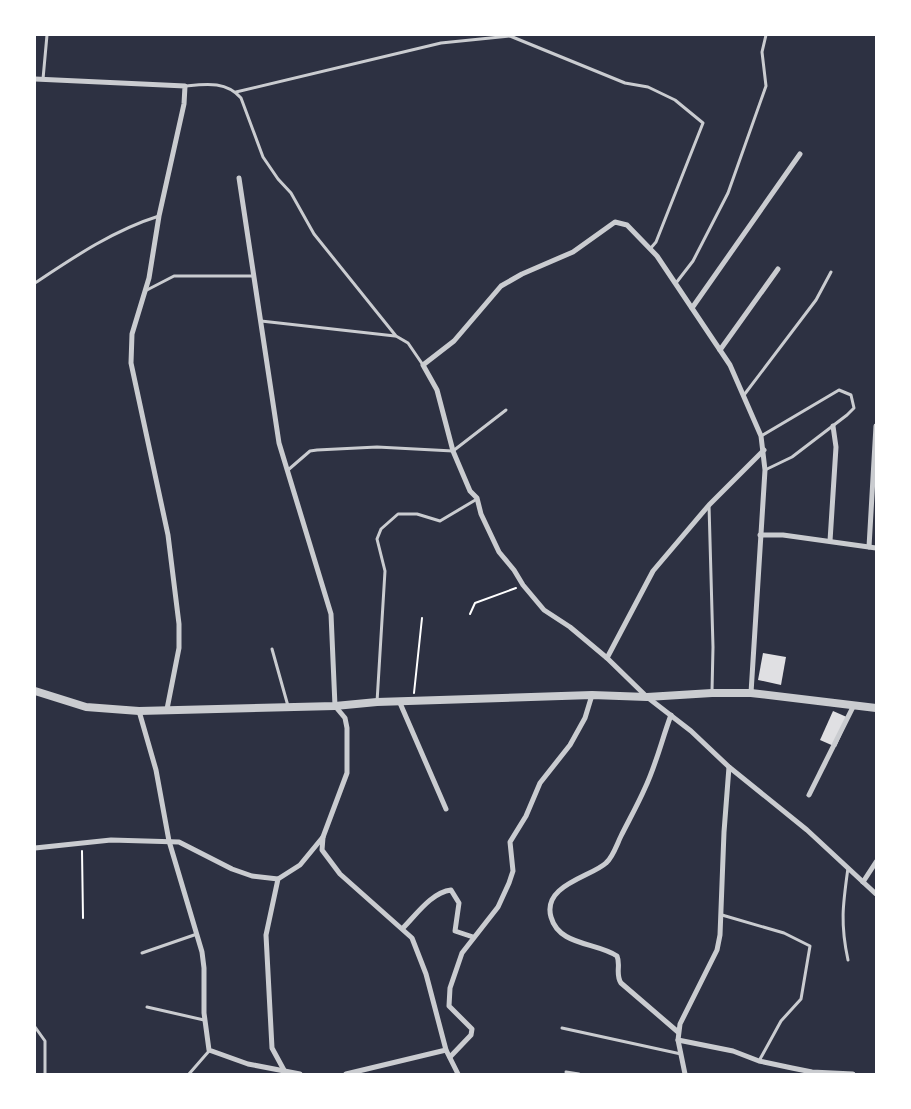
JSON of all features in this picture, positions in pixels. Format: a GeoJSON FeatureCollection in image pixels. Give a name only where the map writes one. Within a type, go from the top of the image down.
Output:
{"type":"FeatureCollection","features":[{"type":"Feature","properties":{"kind":"street"},"geometry":{"type":"LineString","coordinates":[[35,79],[185,86],[180,125],[159,216],[149,278],[130,347],[131,363],[168,535],[179,624],[179,648],[167,709]]}},
{"type":"Feature","properties":{"kind":"street"},"geometry":{"type":"LineString","coordinates":[[692,308],[800,154]]}},
{"type":"Feature","properties":{"kind":"street"},"geometry":{"type":"LineString","coordinates":[[239,178],[279,443],[331,614],[335,706],[345,718],[347,728],[347,773],[323,837],[322,850],[340,874],[369,902],[403,928],[412,938],[420,953],[446,1050],[458,1074]]}},
{"type":"Feature","properties":{"kind":"street"},"geometry":{"type":"LineString","coordinates":[[752,693],[765,470],[761,436],[730,365],[676,283],[650,249],[627,225],[615,222],[573,252],[522,274],[502,286],[454,341],[423,365],[437,390],[453,451],[470,491],[477,498],[481,514],[499,552],[544,610],[570,627],[607,658],[647,697],[807,830],[876,894]]}},
{"type":"Feature","properties":{"kind":"street"},"geometry":{"type":"LineString","coordinates":[[720,350],[778,269]]}},
{"type":"Feature","properties":{"kind":"street"},"geometry":{"type":"LineString","coordinates":[[830,541],[836,447],[833,426]]}},
{"type":"Feature","properties":{"kind":"street"},"geometry":{"type":"LineString","coordinates":[[869,547],[876,426]]}},
{"type":"Feature","properties":{"kind":"street"},"geometry":{"type":"LineString","coordinates":[[607,658],[653,571],[708,505],[764,450]]}},
{"type":"Feature","properties":{"kind":"street"},"geometry":{"type":"LineString","coordinates":[[760,535],[783,535],[876,548]]}},
{"type":"Feature","properties":{"kind":"street"},"geometry":{"type":"LineString","coordinates":[[35,691],[86,707],[138,711],[335,706],[377,702],[413,703],[592,695],[647,697],[712,693],[752,693],[876,708]]}},
{"type":"Feature","properties":{"kind":"street"},"geometry":{"type":"LineString","coordinates":[[450,1057],[471,1034],[472,1029],[449,1006],[450,988],[462,953],[498,907],[513,871],[510,842],[526,816],[540,783],[570,745],[585,718],[592,695]]}},
{"type":"Feature","properties":{"kind":"street"},"geometry":{"type":"LineString","coordinates":[[400,703],[446,808]]}},
{"type":"Feature","properties":{"kind":"street"},"geometry":{"type":"LineString","coordinates":[[808,795],[854,705]]}},
{"type":"Feature","properties":{"kind":"street"},"geometry":{"type":"LineString","coordinates":[[138,711],[156,770],[169,841],[204,968],[204,1020],[209,1050],[240,1062],[286,1073],[300,1074]]}},
{"type":"Feature","properties":{"kind":"street"},"geometry":{"type":"LineString","coordinates":[[671,715],[646,786],[608,862],[566,884],[557,892],[550,908],[550,916],[556,928],[571,940],[590,944],[617,956],[619,962],[617,976],[621,983],[678,1032]]}},
{"type":"Feature","properties":{"kind":"street"},"geometry":{"type":"LineString","coordinates":[[685,1074],[678,1040],[680,1024],[717,950],[722,915],[724,832],[729,767]]}},
{"type":"Feature","properties":{"kind":"street"},"geometry":{"type":"LineString","coordinates":[[35,848],[111,840],[169,841],[185,844],[232,870],[252,876],[278,879],[300,866],[323,837]]}},
{"type":"Feature","properties":{"kind":"street"},"geometry":{"type":"LineString","coordinates":[[863,882],[876,862]]}},
{"type":"Feature","properties":{"kind":"street"},"geometry":{"type":"LineString","coordinates":[[278,879],[266,935],[272,1048],[286,1073]]}},
{"type":"Feature","properties":{"kind":"street"},"geometry":{"type":"LineString","coordinates":[[403,928],[434,897],[444,891],[451,890],[459,903],[455,931],[473,938]]}},
{"type":"Feature","properties":{"kind":"street"},"geometry":{"type":"LineString","coordinates":[[678,1040],[734,1051],[759,1061],[812,1072],[853,1074]]}},
{"type":"Feature","properties":{"kind":"street"},"geometry":{"type":"LineString","coordinates":[[346,1074],[446,1050]]}},
{"type":"Feature","properties":{"kind":"lane"},"geometry":{"type":"LineString","coordinates":[[43,79],[47,35]]}},
{"type":"Feature","properties":{"kind":"lane"},"geometry":{"type":"LineString","coordinates":[[676,283],[693,261],[728,193],[766,86],[762,52],[766,35]]}},
{"type":"Feature","properties":{"kind":"lane"},"geometry":{"type":"LineString","coordinates":[[185,86],[216,84],[236,92],[440,43],[510,36],[625,83],[648,87],[675,100],[703,123],[656,242],[650,249]]}},
{"type":"Feature","properties":{"kind":"lane"},"geometry":{"type":"LineString","coordinates":[[236,92],[247,110],[263,157],[278,179],[291,193],[314,234],[396,336]]}},
{"type":"Feature","properties":{"kind":"lane"},"geometry":{"type":"LineString","coordinates":[[35,283],[69,260],[120,232],[159,216]]}},
{"type":"Feature","properties":{"kind":"lane"},"geometry":{"type":"LineString","coordinates":[[743,396],[816,300],[831,272]]}},
{"type":"Feature","properties":{"kind":"lane"},"geometry":{"type":"LineString","coordinates":[[145,291],[166,278],[174,276],[254,276]]}},
{"type":"Feature","properties":{"kind":"lane"},"geometry":{"type":"LineString","coordinates":[[261,321],[396,336],[408,342],[423,365]]}},
{"type":"Feature","properties":{"kind":"lane"},"geometry":{"type":"LineString","coordinates":[[761,436],[839,390],[850,394],[854,408],[792,457],[765,470]]}},
{"type":"Feature","properties":{"kind":"lane"},"geometry":{"type":"LineString","coordinates":[[287,470],[310,451],[318,450],[377,448],[453,451],[506,410]]}},
{"type":"Feature","properties":{"kind":"lane"},"geometry":{"type":"LineString","coordinates":[[377,702],[385,571],[378,539],[379,532],[398,514],[417,514],[440,521],[477,498]]}},
{"type":"Feature","properties":{"kind":"lane"},"geometry":{"type":"LineString","coordinates":[[708,505],[713,647],[712,693]]}},
{"type":"Feature","properties":{"kind":"lane"},"geometry":{"type":"LineString","coordinates":[[272,649],[288,707]]}},
{"type":"Feature","properties":{"kind":"lane"},"geometry":{"type":"LineString","coordinates":[[848,867],[843,898],[842,927],[848,960]]}},
{"type":"Feature","properties":{"kind":"lane"},"geometry":{"type":"LineString","coordinates":[[722,915],[784,933],[810,946],[801,998],[780,1021],[759,1061]]}},
{"type":"Feature","properties":{"kind":"lane"},"geometry":{"type":"LineString","coordinates":[[142,953],[196,934]]}},
{"type":"Feature","properties":{"kind":"lane"},"geometry":{"type":"LineString","coordinates":[[147,1007],[204,1020]]}},
{"type":"Feature","properties":{"kind":"lane"},"geometry":{"type":"LineString","coordinates":[[35,1027],[45,1041],[45,1074]]}},
{"type":"Feature","properties":{"kind":"lane"},"geometry":{"type":"LineString","coordinates":[[562,1028],[681,1054]]}},
{"type":"Feature","properties":{"kind":"lane"},"geometry":{"type":"LineString","coordinates":[[190,1074],[209,1050]]}},
{"type":"Feature","properties":{"kind":"lane"},"geometry":{"type":"LineString","coordinates":[[566,1072],[579,1074]]}},
{"type":"Feature","properties":{"kind":"path"},"geometry":{"type":"LineString","coordinates":[[470,614],[475,603],[523,585]]}},
{"type":"Feature","properties":{"kind":"path"},"geometry":{"type":"LineString","coordinates":[[413,703],[422,618]]}},
{"type":"Feature","properties":{"kind":"path"},"geometry":{"type":"LineString","coordinates":[[81,843],[83,918]]}},
{"type":"Feature","properties":{"kind":"building"},"geometry":{"type":"Polygon","coordinates":[[[763,653],[786,657],[781,685],[758,680],[763,653]]]}},
{"type":"Feature","properties":{"kind":"building"},"geometry":{"type":"Polygon","coordinates":[[[833,711],[849,718],[836,747],[820,740],[833,711]]]}}]}
